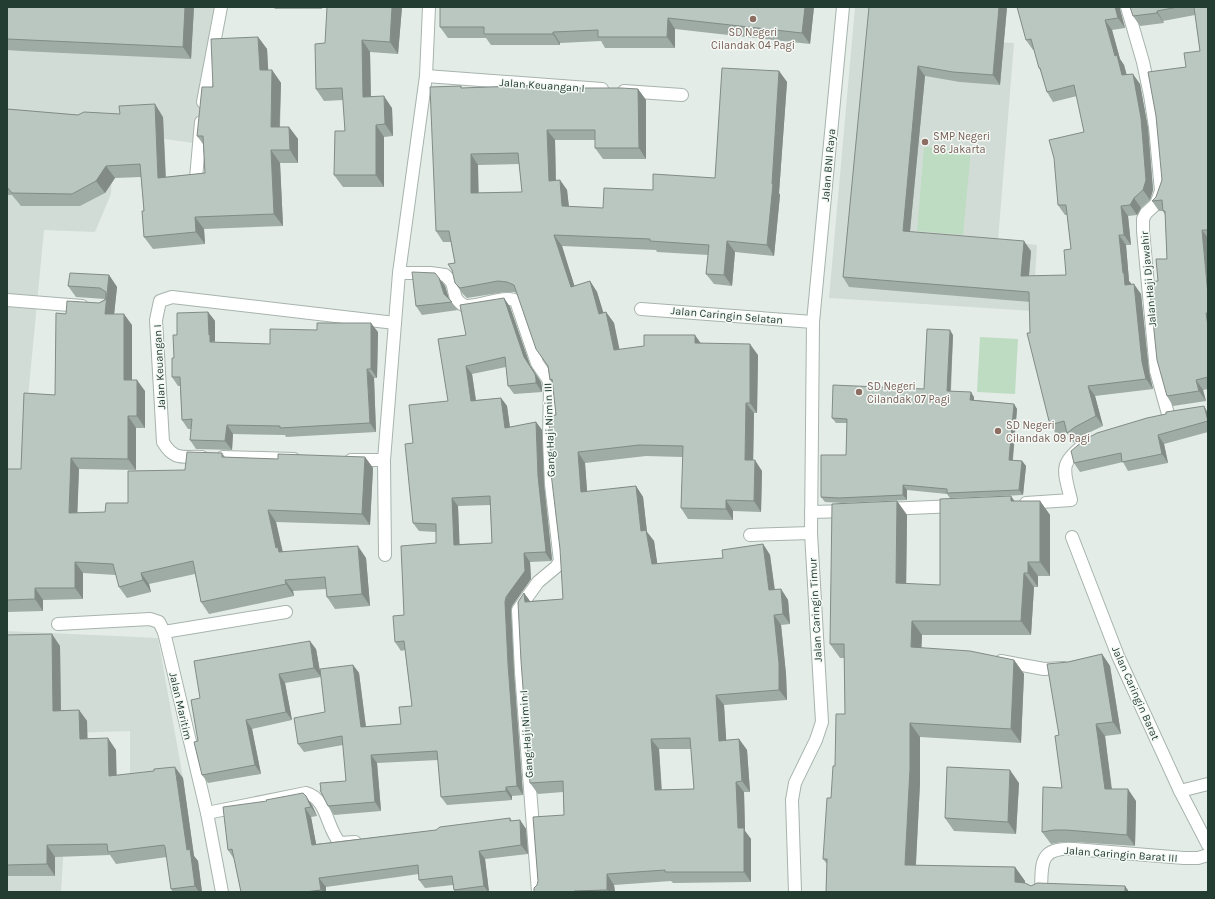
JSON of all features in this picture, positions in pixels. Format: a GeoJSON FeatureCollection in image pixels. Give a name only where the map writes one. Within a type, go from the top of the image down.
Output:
{"type":"FeatureCollection","features":[{"type":"Feature","properties":{"kind":"street"},"geometry":{"type":"LineString","coordinates":[[196,178],[203,101],[221,7]]}},
{"type":"Feature","properties":{"kind":"street"},"geometry":{"type":"LineString","coordinates":[[385,556],[384,460],[399,272],[426,76],[429,7]]}},
{"type":"Feature","properties":{"kind":"street","name":"Jalan BNI Raya"},"geometry":{"type":"LineString","coordinates":[[813,322],[843,7]]}},
{"type":"Feature","properties":{"kind":"street","name":"Jalan Haji Djawahir"},"geometry":{"type":"LineString","coordinates":[[1127,7],[1143,62],[1156,127],[1161,191],[1156,204],[1146,213],[1143,219],[1156,371],[1164,415],[1181,412]]}},
{"type":"Feature","properties":{"kind":"street","name":"Jalan Keuangan I"},"geometry":{"type":"LineString","coordinates":[[426,76],[682,95]]}},
{"type":"Feature","properties":{"kind":"street","name":"Gang Haji Nimin III"},"geometry":{"type":"LineString","coordinates":[[399,272],[445,274],[452,283],[457,300],[461,304],[468,307],[508,298],[516,301],[537,363],[548,379],[550,387],[549,439],[551,484],[560,561],[556,567],[538,582]]}},
{"type":"Feature","properties":{"kind":"street","name":"Jalan Keuangan I"},"geometry":{"type":"LineString","coordinates":[[304,459],[177,456],[169,452],[164,442],[156,320],[160,301],[172,297],[395,323]]}},
{"type":"Feature","properties":{"kind":"street"},"geometry":{"type":"LineString","coordinates":[[7,300],[91,306]]}},
{"type":"Feature","properties":{"kind":"street","name":"Jalan Caringin Selatan"},"geometry":{"type":"LineString","coordinates":[[641,308],[813,322]]}},
{"type":"Feature","properties":{"kind":"street","name":"Jalan Caringin Timur"},"geometry":{"type":"LineString","coordinates":[[795,892],[793,791],[795,783],[820,732],[822,722],[811,534],[813,322]]}},
{"type":"Feature","properties":{"kind":"street"},"geometry":{"type":"LineString","coordinates":[[1011,504],[1071,500],[1065,467],[1071,455],[1093,439]]}},
{"type":"Feature","properties":{"kind":"street"},"geometry":{"type":"LineString","coordinates":[[336,459],[384,460]]}},
{"type":"Feature","properties":{"kind":"street"},"geometry":{"type":"LineString","coordinates":[[875,510],[971,505]]}},
{"type":"Feature","properties":{"kind":"street"},"geometry":{"type":"LineString","coordinates":[[811,512],[859,510]]}},
{"type":"Feature","properties":{"kind":"street"},"geometry":{"type":"LineString","coordinates":[[750,535],[811,534]]}},
{"type":"Feature","properties":{"kind":"street","name":"Jalan Caringin Barat"},"geometry":{"type":"LineString","coordinates":[[1072,537],[1118,656],[1180,791],[1208,845]]}},
{"type":"Feature","properties":{"kind":"street","name":"Gang Haji Nimin I"},"geometry":{"type":"LineString","coordinates":[[538,582],[518,610],[521,672],[538,892]]}},
{"type":"Feature","properties":{"kind":"street"},"geometry":{"type":"LineString","coordinates":[[58,624],[150,619],[159,622],[164,632],[286,612]]}},
{"type":"Feature","properties":{"kind":"street","name":"Jalan Maritim"},"geometry":{"type":"LineString","coordinates":[[164,632],[207,813],[222,892]]}},
{"type":"Feature","properties":{"kind":"street"},"geometry":{"type":"LineString","coordinates":[[1104,659],[1118,656]]}},
{"type":"Feature","properties":{"kind":"street"},"geometry":{"type":"LineString","coordinates":[[989,658],[1044,668],[1062,668],[1076,665]]}},
{"type":"Feature","properties":{"kind":"street"},"geometry":{"type":"LineString","coordinates":[[1180,791],[1208,784]]}},
{"type":"Feature","properties":{"kind":"street"},"geometry":{"type":"LineString","coordinates":[[207,813],[306,793],[311,794],[318,800],[340,843],[367,840]]}},
{"type":"Feature","properties":{"kind":"street","name":"Jalan Caringin Barat III"},"geometry":{"type":"LineString","coordinates":[[1041,892],[1042,865],[1044,858],[1056,850],[1065,849],[1184,858],[1198,858],[1208,855]]}},
{"type":"Feature","properties":{"kind":"shaded area"},"geometry":{"type":"Polygon","coordinates":[[[7,7],[217,7],[201,144],[113,132],[111,194],[95,232],[44,230],[13,555],[7,555],[7,7]]]}},
{"type":"Feature","properties":{"kind":"shaded area","name":"SMP Negeri 86 Jakarta"},"geometry":{"type":"Polygon","coordinates":[[[855,7],[995,7],[994,42],[1014,43],[998,241],[1037,245],[1033,311],[829,298],[855,7]]]}},
{"type":"Feature","properties":{"kind":"shaded area"},"geometry":{"type":"Polygon","coordinates":[[[7,631],[158,638],[183,778],[130,780],[130,731],[71,733],[61,892],[7,892],[7,631]]]}},
{"type":"Feature","properties":{"kind":"green space"},"geometry":{"type":"Polygon","coordinates":[[[924,147],[971,150],[963,235],[917,231],[924,147]]]}},
{"type":"Feature","properties":{"kind":"green space"},"geometry":{"type":"Polygon","coordinates":[[[980,337],[1018,339],[1015,394],[977,392],[980,337]]]}},
{"type":"Feature","properties":{"kind":"building"},"geometry":{"type":"Polygon","coordinates":[[[7,7],[185,7],[183,47],[7,39],[7,7]]]}},
{"type":"Feature","properties":{"kind":"building"},"geometry":{"type":"Polygon","coordinates":[[[327,7],[392,7],[390,42],[362,40],[363,97],[384,96],[385,124],[376,125],[376,175],[334,175],[335,131],[345,131],[342,88],[316,89],[315,44],[325,43],[327,7]]]}},
{"type":"Feature","properties":{"kind":"building"},"geometry":{"type":"Polygon","coordinates":[[[440,7],[805,7],[802,33],[668,18],[667,37],[598,37],[598,30],[553,32],[553,34],[484,34],[484,27],[440,27],[440,7]]]}},
{"type":"Feature","properties":{"kind":"building"},"geometry":{"type":"Polygon","coordinates":[[[869,7],[999,7],[993,75],[953,72],[918,66],[903,231],[1024,241],[1021,276],[1066,275],[1064,250],[1071,249],[1066,205],[1058,205],[1054,158],[1049,140],[1084,132],[1074,85],[1047,92],[1031,39],[1026,40],[1017,7],[1115,7],[1118,18],[1105,20],[1122,75],[1133,74],[1141,118],[1146,180],[1143,190],[1134,198],[1130,205],[1121,206],[1124,235],[1119,235],[1125,285],[1134,284],[1142,362],[1146,379],[1088,386],[1096,416],[1067,433],[1064,421],[1050,425],[1027,333],[1030,333],[1029,292],[843,277],[869,7]]]}},
{"type":"Feature","properties":{"kind":"building"},"geometry":{"type":"Polygon","coordinates":[[[1130,7],[1178,7],[1157,11],[1157,13],[1133,16],[1130,7]]]}},
{"type":"Feature","properties":{"kind":"building"},"geometry":{"type":"Polygon","coordinates":[[[1194,7],[1208,7],[1208,230],[1202,230],[1208,295],[1208,313],[1206,313],[1208,326],[1208,377],[1196,380],[1199,391],[1167,396],[1157,360],[1149,282],[1158,281],[1156,259],[1167,259],[1165,211],[1163,211],[1162,200],[1152,201],[1156,197],[1162,180],[1156,116],[1148,72],[1186,67],[1184,53],[1200,51],[1194,7]]]}},
{"type":"Feature","properties":{"kind":"building"},"geometry":{"type":"Polygon","coordinates":[[[258,37],[260,70],[272,70],[271,127],[289,127],[290,150],[271,150],[274,214],[195,217],[196,232],[144,237],[142,211],[144,211],[140,164],[106,166],[96,181],[72,194],[12,193],[7,187],[7,109],[78,115],[84,112],[120,114],[119,106],[155,104],[158,178],[205,173],[203,136],[197,136],[202,87],[213,87],[211,39],[258,37]]]}},
{"type":"Feature","properties":{"kind":"building"},"geometry":{"type":"Polygon","coordinates":[[[722,68],[779,71],[773,184],[767,245],[727,241],[724,275],[706,274],[709,245],[650,241],[650,239],[554,235],[571,287],[590,281],[599,314],[606,312],[614,350],[644,346],[644,335],[695,335],[695,343],[750,344],[750,403],[746,403],[745,460],[755,460],[754,501],[726,500],[726,509],[681,508],[683,446],[639,445],[578,452],[581,492],[636,486],[641,531],[646,530],[652,564],[723,558],[722,550],[763,544],[769,590],[781,589],[783,614],[774,615],[779,663],[779,690],[716,695],[719,741],[739,739],[742,781],[736,782],[738,828],[744,828],[744,872],[665,872],[665,870],[607,874],[607,890],[534,892],[534,888],[538,881],[533,817],[564,815],[563,781],[530,783],[518,602],[524,593],[525,602],[563,599],[560,549],[551,473],[549,416],[556,415],[552,379],[550,380],[548,366],[536,349],[514,285],[507,282],[498,281],[460,288],[455,283],[452,270],[448,264],[455,263],[449,231],[436,231],[430,87],[461,86],[461,88],[546,85],[546,88],[638,89],[639,148],[595,148],[595,130],[547,130],[549,181],[560,180],[562,206],[603,208],[604,188],[653,190],[653,174],[715,178],[722,68]],[[518,153],[471,154],[471,193],[522,192],[518,153]],[[690,738],[651,739],[655,790],[694,789],[690,738]]]}},
{"type":"Feature","properties":{"kind":"building"},"geometry":{"type":"Polygon","coordinates":[[[412,272],[435,273],[439,278],[444,294],[452,302],[416,306],[412,272]]]}},
{"type":"Feature","properties":{"kind":"building"},"geometry":{"type":"Polygon","coordinates":[[[70,273],[109,275],[105,314],[124,314],[124,380],[137,380],[137,416],[128,416],[128,459],[71,458],[69,513],[105,512],[106,503],[128,503],[128,471],[185,470],[187,452],[222,453],[222,457],[278,459],[278,454],[365,457],[362,514],[268,510],[276,548],[278,547],[279,552],[358,546],[362,594],[327,597],[325,577],[285,580],[286,584],[201,602],[193,561],[141,573],[143,580],[119,587],[113,564],[75,562],[75,588],[35,588],[35,599],[7,600],[7,469],[21,469],[24,393],[55,395],[56,313],[66,314],[67,301],[99,303],[105,300],[106,297],[106,292],[100,288],[68,286],[70,273]]]}},
{"type":"Feature","properties":{"kind":"building"},"geometry":{"type":"Polygon","coordinates":[[[504,298],[524,357],[535,374],[536,379],[536,383],[508,386],[505,357],[466,366],[471,401],[501,398],[505,428],[536,422],[538,476],[546,551],[524,553],[525,571],[506,597],[505,602],[517,786],[506,787],[506,791],[441,797],[437,751],[371,755],[375,802],[328,806],[320,790],[320,783],[346,781],[342,736],[298,744],[294,718],[325,712],[320,669],[353,665],[361,727],[401,724],[399,707],[412,706],[404,641],[395,642],[393,616],[404,615],[401,546],[436,543],[436,524],[413,523],[405,444],[413,443],[409,405],[448,401],[438,339],[466,335],[460,305],[504,298]],[[490,496],[452,498],[454,545],[492,543],[490,496]]]}},
{"type":"Feature","properties":{"kind":"building"},"geometry":{"type":"Polygon","coordinates":[[[208,312],[210,342],[270,344],[270,329],[317,330],[317,323],[371,323],[371,369],[367,369],[370,423],[280,428],[280,426],[227,425],[225,441],[190,440],[192,419],[182,420],[180,377],[172,377],[172,358],[174,358],[173,335],[177,335],[177,313],[208,312]]]}},
{"type":"Feature","properties":{"kind":"building"},"geometry":{"type":"Polygon","coordinates":[[[927,329],[950,330],[947,391],[971,392],[970,400],[1014,404],[1009,460],[1022,461],[1019,490],[947,493],[947,489],[903,485],[903,495],[839,498],[821,497],[821,455],[846,455],[847,419],[832,418],[833,385],[924,389],[927,329]]]}},
{"type":"Feature","properties":{"kind":"building"},"geometry":{"type":"Polygon","coordinates":[[[1204,406],[1208,421],[1158,435],[1162,454],[1122,462],[1121,453],[1074,463],[1071,451],[1084,440],[1097,433],[1166,414],[1166,412],[1204,406]]]}},
{"type":"Feature","properties":{"kind":"building"},"geometry":{"type":"Polygon","coordinates":[[[1011,496],[1011,501],[1040,501],[1040,562],[1028,562],[1028,573],[1024,573],[1021,621],[912,621],[911,647],[970,651],[1014,660],[1011,729],[910,723],[910,769],[905,865],[1015,867],[1015,882],[1025,883],[1031,886],[1037,883],[1125,886],[1125,892],[826,892],[827,859],[823,859],[827,798],[831,798],[833,766],[835,766],[836,714],[845,714],[844,644],[830,644],[832,504],[897,501],[896,583],[940,585],[940,499],[1011,496]]]}},
{"type":"Feature","properties":{"kind":"building"},"geometry":{"type":"Polygon","coordinates":[[[52,634],[53,711],[79,710],[80,739],[108,738],[109,776],[175,767],[187,850],[190,849],[195,886],[171,889],[164,845],[108,852],[107,844],[47,845],[47,864],[7,865],[7,635],[52,634]]]}},
{"type":"Feature","properties":{"kind":"building"},"geometry":{"type":"Polygon","coordinates":[[[310,641],[314,668],[279,674],[286,712],[246,720],[255,765],[202,775],[194,742],[198,741],[191,700],[200,698],[194,661],[310,641]]]}},
{"type":"Feature","properties":{"kind":"building"},"geometry":{"type":"Polygon","coordinates":[[[1102,654],[1113,722],[1096,724],[1105,789],[1128,789],[1127,835],[1066,830],[1042,832],[1043,787],[1062,788],[1055,736],[1059,735],[1047,664],[1068,662],[1102,654]]]}},
{"type":"Feature","properties":{"kind":"building"},"geometry":{"type":"Polygon","coordinates":[[[947,767],[1010,770],[1008,822],[945,818],[947,767]]]}},
{"type":"Feature","properties":{"kind":"building"},"geometry":{"type":"Polygon","coordinates":[[[303,793],[311,807],[305,808],[312,845],[436,830],[440,827],[510,818],[510,821],[520,820],[521,845],[479,851],[484,886],[454,890],[452,876],[419,880],[418,865],[319,878],[321,890],[305,892],[241,892],[232,849],[228,850],[223,807],[267,801],[266,800],[303,793]]]}},
{"type":"Feature","properties":{"kind":"place","name":"SD Negeri Cilandak 04 Pagi"},"geometry":{"type":"Point","coordinates":[753,19]}},
{"type":"Feature","properties":{"kind":"place","name":"SMP Negeri 86 Jakarta"},"geometry":{"type":"Point","coordinates":[925,142]}},
{"type":"Feature","properties":{"kind":"place","name":"SD Negeri Cilandak 07 Pagi"},"geometry":{"type":"Point","coordinates":[859,392]}},
{"type":"Feature","properties":{"kind":"place","name":"SD Negeri Cilandak 09 Pagi"},"geometry":{"type":"Point","coordinates":[998,431]}}]}
